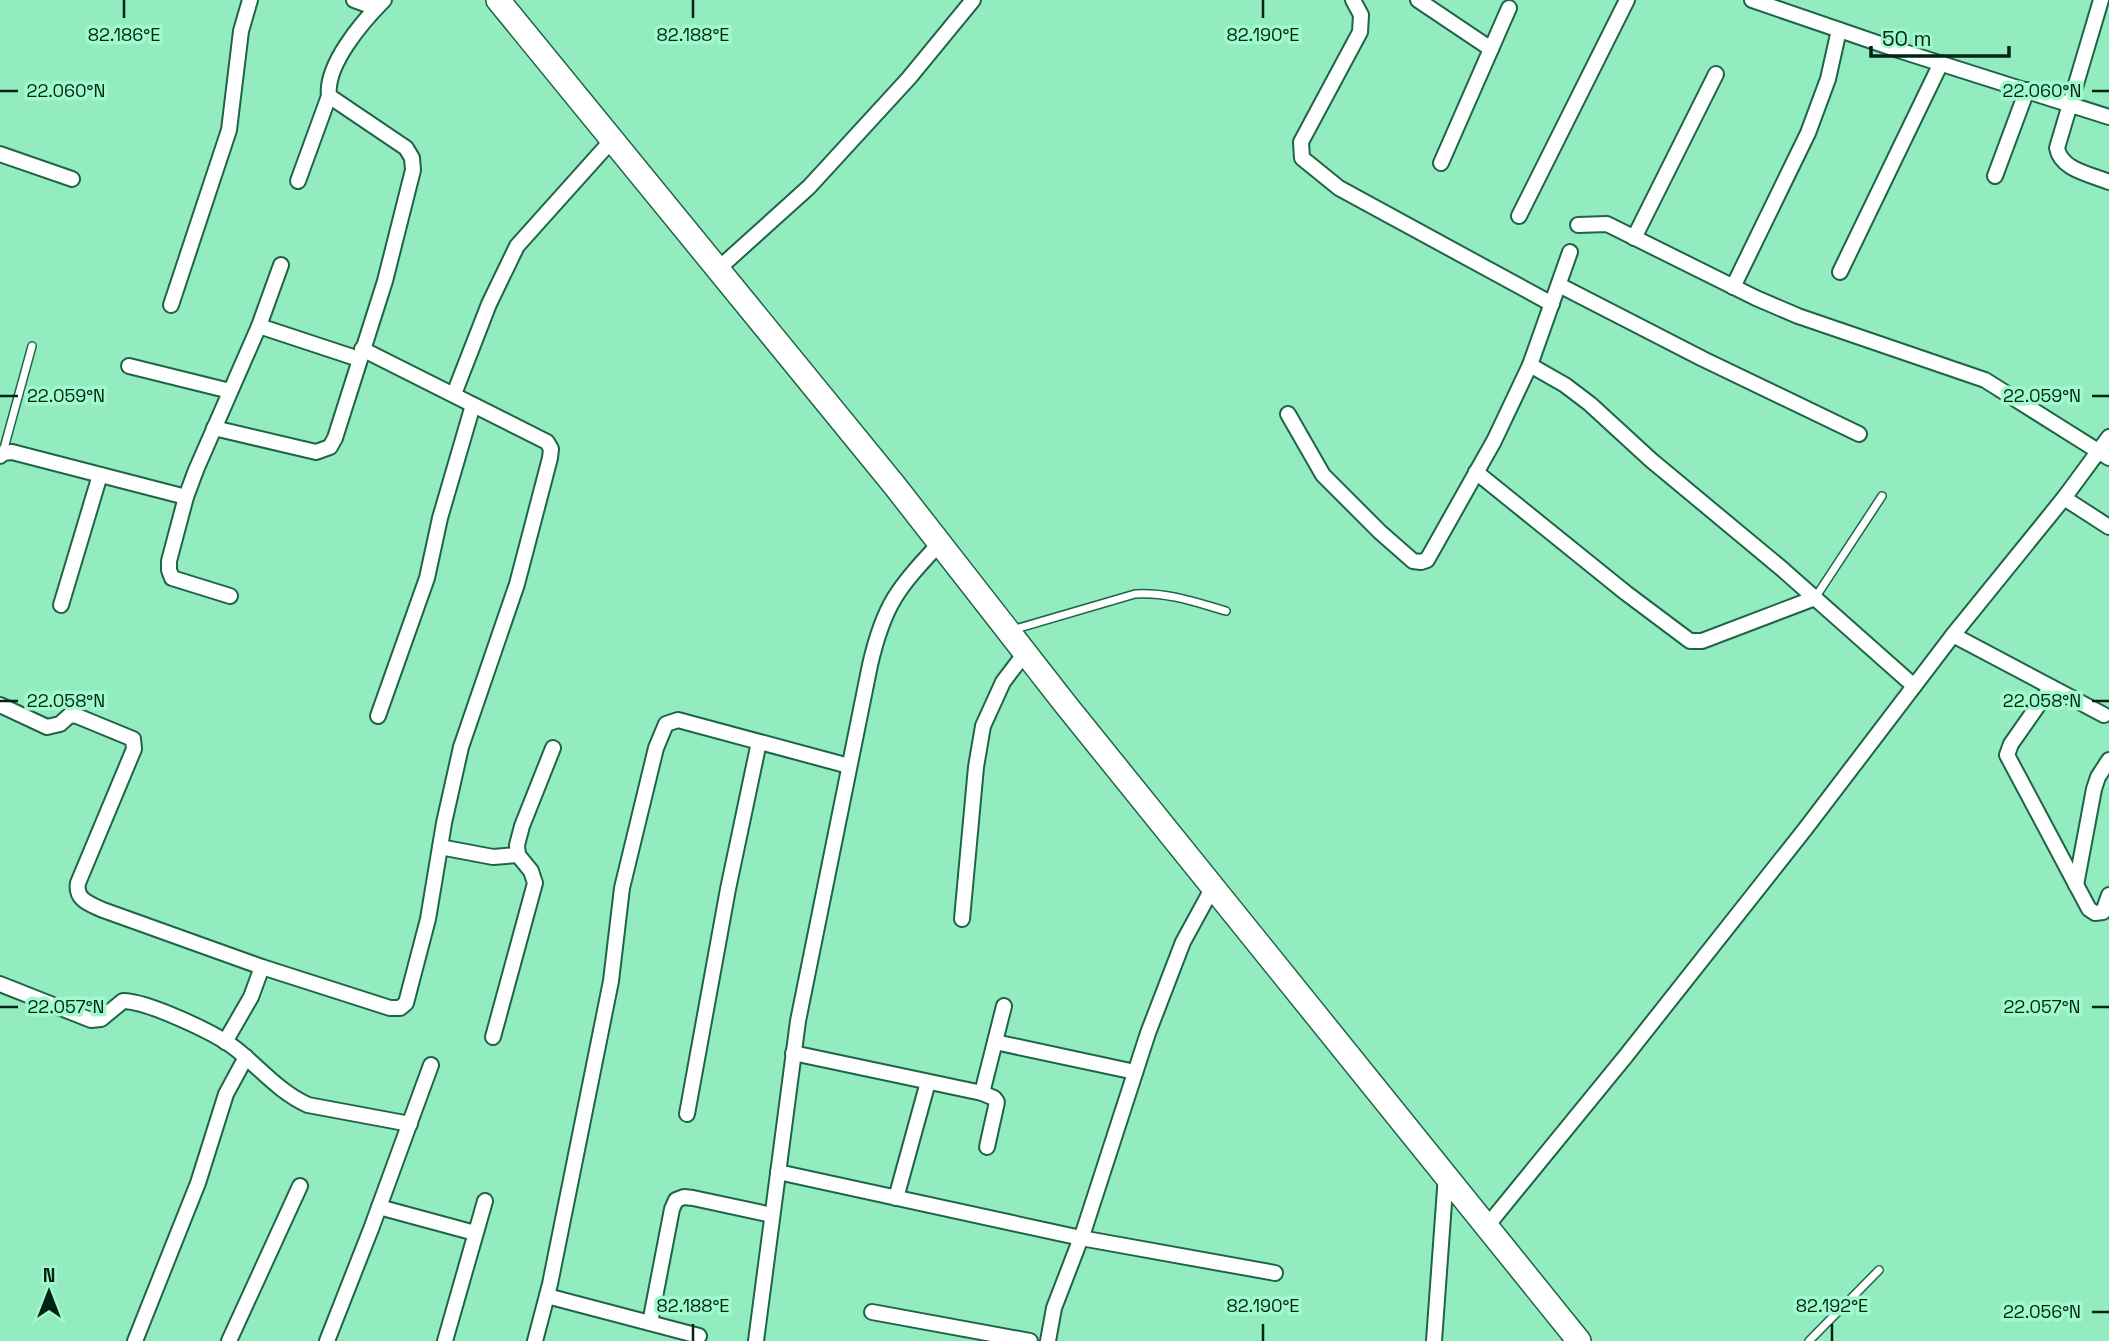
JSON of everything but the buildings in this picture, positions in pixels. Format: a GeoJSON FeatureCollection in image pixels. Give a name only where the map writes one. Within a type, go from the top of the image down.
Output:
{"type":"FeatureCollection","features":[{"type":"Feature","properties":{"kind":"main road"},"geometry":{"type":"LineString","coordinates":[[498,0],[940,543],[1025,653],[1579,1341]]}},
{"type":"Feature","properties":{"kind":"street"},"geometry":{"type":"LineString","coordinates":[[171,305],[229,130],[241,32],[250,0]]}},
{"type":"Feature","properties":{"kind":"street"},"geometry":{"type":"LineString","coordinates":[[354,0],[380,4]]}},
{"type":"Feature","properties":{"kind":"street"},"geometry":{"type":"LineString","coordinates":[[717,270],[809,187],[909,78],[973,0]]}},
{"type":"Feature","properties":{"kind":"street"},"geometry":{"type":"LineString","coordinates":[[1353,0],[1361,15],[1360,32],[1301,142],[1302,158],[1339,188],[1552,304]]}},
{"type":"Feature","properties":{"kind":"street"},"geometry":{"type":"LineString","coordinates":[[1418,0],[1491,50]]}},
{"type":"Feature","properties":{"kind":"street"},"geometry":{"type":"LineString","coordinates":[[1519,216],[1627,0]]}},
{"type":"Feature","properties":{"kind":"street"},"geometry":{"type":"LineString","coordinates":[[1752,0],[2109,117]]}},
{"type":"Feature","properties":{"kind":"street"},"geometry":{"type":"LineString","coordinates":[[2101,0],[2057,148],[2059,158],[2066,165],[2109,182]]}},
{"type":"Feature","properties":{"kind":"street"},"geometry":{"type":"LineString","coordinates":[[298,181],[330,96],[328,87],[332,71],[351,40],[380,4]]}},
{"type":"Feature","properties":{"kind":"street"},"geometry":{"type":"LineString","coordinates":[[1441,163],[1509,8]]}},
{"type":"Feature","properties":{"kind":"street"},"geometry":{"type":"LineString","coordinates":[[1733,287],[1808,133],[1828,79],[1839,30]]}},
{"type":"Feature","properties":{"kind":"street"},"geometry":{"type":"LineString","coordinates":[[1840,272],[1941,63]]}},
{"type":"Feature","properties":{"kind":"street"},"geometry":{"type":"LineString","coordinates":[[1634,237],[1717,74]]}},
{"type":"Feature","properties":{"kind":"street"},"geometry":{"type":"LineString","coordinates":[[1995,177],[2027,90]]}},
{"type":"Feature","properties":{"kind":"street"},"geometry":{"type":"LineString","coordinates":[[214,428],[316,453],[330,447],[335,438],[381,293],[413,170],[412,158],[406,148],[330,96]]}},
{"type":"Feature","properties":{"kind":"street"},"geometry":{"type":"LineString","coordinates":[[454,394],[489,304],[517,246],[612,140]]}},
{"type":"Feature","properties":{"kind":"street"},"geometry":{"type":"LineString","coordinates":[[0,154],[72,179]]}},
{"type":"Feature","properties":{"kind":"street"},"geometry":{"type":"LineString","coordinates":[[1578,225],[1607,224],[1798,316],[1985,380],[2104,454]]}},
{"type":"Feature","properties":{"kind":"street"},"geometry":{"type":"LineString","coordinates":[[1288,414],[1323,475],[1413,561],[1427,560],[1476,472],[1530,365],[1570,252]]}},
{"type":"Feature","properties":{"kind":"street"},"geometry":{"type":"LineString","coordinates":[[230,596],[172,578],[169,561],[186,497],[259,326],[281,265]]}},
{"type":"Feature","properties":{"kind":"street"},"geometry":{"type":"LineString","coordinates":[[1559,285],[1703,359],[1859,433]]}},
{"type":"Feature","properties":{"kind":"street"},"geometry":{"type":"LineString","coordinates":[[0,706],[47,727],[60,724],[71,715],[77,716],[132,739],[134,749],[78,883],[78,894],[82,899],[103,910],[262,967],[390,1008],[400,1008],[406,1003],[428,919],[461,747],[517,584],[551,449],[547,442],[454,394],[361,354],[259,326]]}},
{"type":"Feature","properties":{"kind":"street"},"geometry":{"type":"LineString","coordinates":[[1530,365],[1590,404],[1651,460],[1815,598],[1914,686]]}},
{"type":"Feature","properties":{"kind":"street"},"geometry":{"type":"LineString","coordinates":[[129,366],[230,391]]}},
{"type":"Feature","properties":{"kind":"street"},"geometry":{"type":"LineString","coordinates":[[378,716],[427,578],[440,518],[473,405]]}},
{"type":"Feature","properties":{"kind":"street"},"geometry":{"type":"LineString","coordinates":[[1487,1226],[1806,828],[1953,635],[2064,498],[2104,454],[2109,438]]}},
{"type":"Feature","properties":{"kind":"street"},"geometry":{"type":"LineString","coordinates":[[1,454],[12,453],[186,497]]}},
{"type":"Feature","properties":{"kind":"street"},"geometry":{"type":"LineString","coordinates":[[1476,472],[1626,593],[1690,640],[1702,641],[1815,598]]}},
{"type":"Feature","properties":{"kind":"street"},"geometry":{"type":"LineString","coordinates":[[61,606],[100,475]]}},
{"type":"Feature","properties":{"kind":"street"},"geometry":{"type":"LineString","coordinates":[[2064,498],[2109,527]]}},
{"type":"Feature","properties":{"kind":"street"},"geometry":{"type":"LineString","coordinates":[[756,1341],[793,1053],[870,665],[885,613],[905,581],[940,543]]}},
{"type":"Feature","properties":{"kind":"street"},"geometry":{"type":"LineString","coordinates":[[1953,635],[2104,715]]}},
{"type":"Feature","properties":{"kind":"street"},"geometry":{"type":"LineString","coordinates":[[962,919],[976,767],[983,726],[1003,682],[1025,653]]}},
{"type":"Feature","properties":{"kind":"street"},"geometry":{"type":"LineString","coordinates":[[2051,687],[2011,744],[2007,755],[2089,909],[2095,914],[2103,912],[2109,895]]}},
{"type":"Feature","properties":{"kind":"street"},"geometry":{"type":"LineString","coordinates":[[535,1341],[547,1296],[611,981],[622,888],[666,724],[678,720],[849,766]]}},
{"type":"Feature","properties":{"kind":"street"},"geometry":{"type":"LineString","coordinates":[[687,1114],[728,889],[759,742]]}},
{"type":"Feature","properties":{"kind":"street"},"geometry":{"type":"LineString","coordinates":[[493,1037],[535,883],[531,871],[518,855],[517,845],[553,748]]}},
{"type":"Feature","properties":{"kind":"street"},"geometry":{"type":"LineString","coordinates":[[2077,885],[2094,789],[2109,760]]}},
{"type":"Feature","properties":{"kind":"street"},"geometry":{"type":"LineString","coordinates":[[440,847],[493,857],[518,855]]}},
{"type":"Feature","properties":{"kind":"street"},"geometry":{"type":"LineString","coordinates":[[1048,1341],[1054,1308],[1081,1238],[1171,969],[1213,887]]}},
{"type":"Feature","properties":{"kind":"street"},"geometry":{"type":"LineString","coordinates":[[225,1042],[251,997],[262,967]]}},
{"type":"Feature","properties":{"kind":"street"},"geometry":{"type":"LineString","coordinates":[[0,984],[91,1020],[101,1019],[122,1001],[131,1001],[225,1042],[293,1098],[307,1105],[410,1124]]}},
{"type":"Feature","properties":{"kind":"street"},"geometry":{"type":"LineString","coordinates":[[982,1093],[1004,1006]]}},
{"type":"Feature","properties":{"kind":"street"},"geometry":{"type":"LineString","coordinates":[[995,1042],[1135,1072]]}},
{"type":"Feature","properties":{"kind":"street"},"geometry":{"type":"LineString","coordinates":[[793,1053],[982,1093],[994,1098],[997,1102],[987,1147]]}},
{"type":"Feature","properties":{"kind":"street"},"geometry":{"type":"LineString","coordinates":[[135,1341],[198,1183],[226,1094],[246,1057]]}},
{"type":"Feature","properties":{"kind":"street"},"geometry":{"type":"LineString","coordinates":[[327,1341],[431,1065]]}},
{"type":"Feature","properties":{"kind":"street"},"geometry":{"type":"LineString","coordinates":[[896,1198],[928,1082]]}},
{"type":"Feature","properties":{"kind":"street"},"geometry":{"type":"LineString","coordinates":[[778,1172],[1081,1238],[1275,1273]]}},
{"type":"Feature","properties":{"kind":"street"},"geometry":{"type":"LineString","coordinates":[[1434,1341],[1446,1175]]}},
{"type":"Feature","properties":{"kind":"street"},"geometry":{"type":"LineString","coordinates":[[229,1341],[300,1186]]}},
{"type":"Feature","properties":{"kind":"street"},"geometry":{"type":"LineString","coordinates":[[650,1322],[676,1200],[693,1198],[772,1215]]}},
{"type":"Feature","properties":{"kind":"street"},"geometry":{"type":"LineString","coordinates":[[445,1341],[485,1201]]}},
{"type":"Feature","properties":{"kind":"street"},"geometry":{"type":"LineString","coordinates":[[379,1208],[475,1233]]}},
{"type":"Feature","properties":{"kind":"street"},"geometry":{"type":"LineString","coordinates":[[547,1296],[699,1336]]}},
{"type":"Feature","properties":{"kind":"street"},"geometry":{"type":"LineString","coordinates":[[872,1312],[1030,1341]]}},
{"type":"Feature","properties":{"kind":"lane"},"geometry":{"type":"LineString","coordinates":[[1,454],[32,346]]}},
{"type":"Feature","properties":{"kind":"lane"},"geometry":{"type":"LineString","coordinates":[[1815,598],[1882,496]]}},
{"type":"Feature","properties":{"kind":"lane"},"geometry":{"type":"LineString","coordinates":[[1009,632],[1135,594],[1175,596],[1226,611]]}},
{"type":"Feature","properties":{"kind":"lane"},"geometry":{"type":"LineString","coordinates":[[1809,1341],[1879,1270]]}}]}
